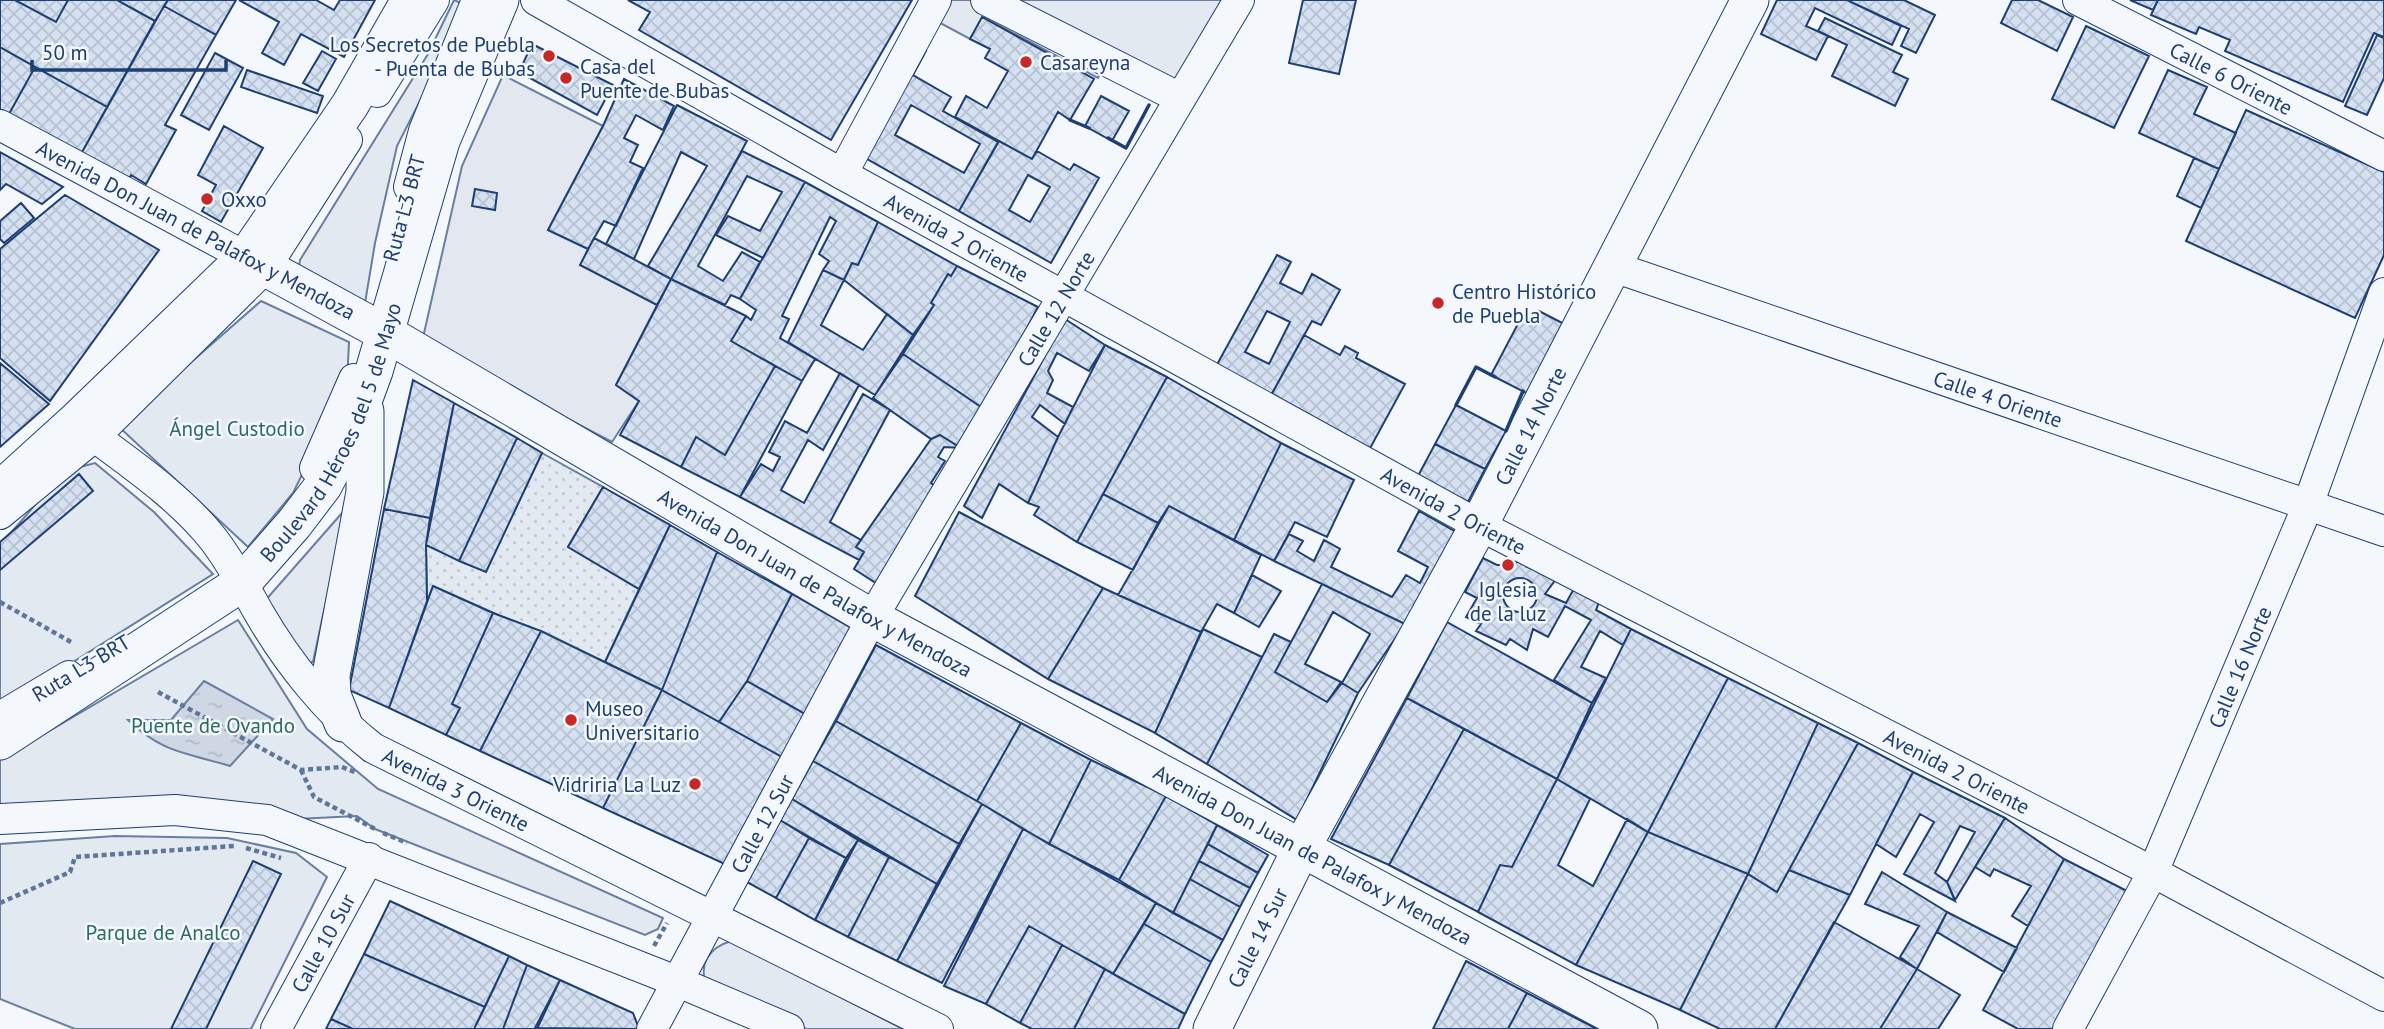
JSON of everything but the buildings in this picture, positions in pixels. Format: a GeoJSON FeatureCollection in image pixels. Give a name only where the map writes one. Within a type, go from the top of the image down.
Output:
{"type":"FeatureCollection","features":[{"type":"Feature","properties":{"kind":"main road"},"geometry":{"type":"LineString","coordinates":[[0,490],[85,430],[256,262],[410,0]]}},
{"type":"Feature","properties":{"kind":"main road","name":"Boulevard Héroes del 5 de Mayo"},"geometry":{"type":"LineString","coordinates":[[0,741],[238,575],[323,486],[365,397],[380,329],[441,141],[500,0]]}},
{"type":"Feature","properties":{"kind":"main road","name":"Calle 14 Norte"},"geometry":{"type":"LineString","coordinates":[[1302,847],[1479,525],[1750,0]]}},
{"type":"Feature","properties":{"kind":"main road","name":"Avenida Don Juan de Palafox y Mendoza"},"geometry":{"type":"LineString","coordinates":[[256,262],[380,329],[872,618],[1639,1029]]}},
{"type":"Feature","properties":{"kind":"main road"},"geometry":{"type":"LineString","coordinates":[[343,723],[332,695],[331,676],[365,492],[365,397]]}},
{"type":"Feature","properties":{"kind":"main road","name":"Calle 14 Sur"},"geometry":{"type":"LineString","coordinates":[[1212,1029],[1302,847]]}},
{"type":"Feature","properties":{"kind":"street"},"geometry":{"type":"LineString","coordinates":[[256,262],[434,0]]}},
{"type":"Feature","properties":{"kind":"street","name":"Ruta L3 BRT"},"geometry":{"type":"LineString","coordinates":[[0,717],[238,575],[312,475],[363,360],[380,329],[424,131],[477,0]]}},
{"type":"Feature","properties":{"kind":"street","name":"Avenida 2 Oriente"},"geometry":{"type":"LineString","coordinates":[[536,0],[775,122],[842,174],[1479,525],[2153,872],[2384,996]]}},
{"type":"Feature","properties":{"kind":"street"},"geometry":{"type":"LineString","coordinates":[[842,174],[936,0]]}},
{"type":"Feature","properties":{"kind":"street"},"geometry":{"type":"LineString","coordinates":[[986,0],[1180,98]]}},
{"type":"Feature","properties":{"kind":"street","name":"Calle 12 Norte"},"geometry":{"type":"LineString","coordinates":[[872,618],[1061,295],[1239,0]]}},
{"type":"Feature","properties":{"kind":"street","name":"Calle 6 Oriente"},"geometry":{"type":"LineString","coordinates":[[2086,2],[2384,156]]}},
{"type":"Feature","properties":{"kind":"street","name":"Avenida Don Juan de Palafox y Mendoza"},"geometry":{"type":"LineString","coordinates":[[0,125],[256,262]]}},
{"type":"Feature","properties":{"kind":"street","name":"Calle 4 Oriente"},"geometry":{"type":"LineString","coordinates":[[1614,267],[2384,531]]}},
{"type":"Feature","properties":{"kind":"street","name":"Calle 16 Norte"},"geometry":{"type":"LineString","coordinates":[[2068,1029],[2153,872],[2308,505],[2384,293]]}},
{"type":"Feature","properties":{"kind":"street"},"geometry":{"type":"LineString","coordinates":[[0,514],[85,430]]}},
{"type":"Feature","properties":{"kind":"street","name":"Avenida 3 Oriente"},"geometry":{"type":"LineString","coordinates":[[85,430],[186,509],[238,575],[274,635],[343,723],[373,748],[712,914],[938,1029]]}},
{"type":"Feature","properties":{"kind":"street","name":"Calle 12 Sur"},"geometry":{"type":"LineString","coordinates":[[652,1029],[872,618]]}},
{"type":"Feature","properties":{"kind":"street"},"geometry":{"type":"LineString","coordinates":[[0,819],[175,810],[223,813],[267,820],[369,858],[789,1029]]}},
{"type":"Feature","properties":{"kind":"street","name":"Calle 10 Sur"},"geometry":{"type":"LineString","coordinates":[[276,1029],[369,858]]}},
{"type":"Feature","properties":{"kind":"path"},"geometry":{"type":"LineString","coordinates":[[0,602],[71,642]]}},
{"type":"Feature","properties":{"kind":"path"},"geometry":{"type":"LineString","coordinates":[[159,692],[301,770],[342,767],[369,777]]}},
{"type":"Feature","properties":{"kind":"path"},"geometry":{"type":"LineString","coordinates":[[301,770],[314,797],[364,825],[414,845]]}},
{"type":"Feature","properties":{"kind":"path"},"geometry":{"type":"LineString","coordinates":[[0,903],[70,872],[75,857],[238,846],[289,860]]}},
{"type":"Feature","properties":{"kind":"path"},"geometry":{"type":"LineString","coordinates":[[642,941],[655,946],[670,916]]}},
{"type":"Feature","properties":{"kind":"green space"},"geometry":{"type":"Polygon","coordinates":[[[454,0],[468,6],[397,146],[375,243],[365,303],[298,271],[300,260],[428,54],[454,0]]]}},
{"type":"Feature","properties":{"kind":"green space"},"geometry":{"type":"Polygon","coordinates":[[[938,0],[1232,0],[1172,110],[1101,72],[1098,78],[983,17],[970,39],[929,17],[938,0]]]}},
{"type":"Feature","properties":{"kind":"green space","name":"Ángel Custodio"},"geometry":{"type":"Polygon","coordinates":[[[261,301],[349,342],[347,383],[293,493],[248,547],[118,426],[261,301]]]}},
{"type":"Feature","properties":{"kind":"green space"},"geometry":{"type":"Polygon","coordinates":[[[542,453],[603,487],[568,547],[639,589],[605,662],[433,586],[427,601],[426,545],[486,571],[542,453]]]}},
{"type":"Feature","properties":{"kind":"green space"},"geometry":{"type":"Polygon","coordinates":[[[95,463],[154,512],[213,574],[0,708],[0,545],[65,471],[95,463]]]}},
{"type":"Feature","properties":{"kind":"green space"},"geometry":{"type":"Polygon","coordinates":[[[342,513],[342,526],[313,662],[305,663],[263,603],[342,513]]]}},
{"type":"Feature","properties":{"kind":"green space","name":"Puente de Ovando"},"geometry":{"type":"Polygon","coordinates":[[[238,620],[307,729],[378,789],[663,918],[658,929],[645,935],[375,829],[357,816],[296,819],[0,814],[0,760],[238,620]]]}},
{"type":"Feature","properties":{"kind":"green space","name":"Parque de Analco"},"geometry":{"type":"Polygon","coordinates":[[[115,836],[227,838],[296,853],[327,877],[251,1029],[75,1029],[0,999],[0,844],[115,836]]]}},
{"type":"Feature","properties":{"kind":"green space"},"geometry":{"type":"Polygon","coordinates":[[[731,941],[903,1029],[806,1029],[707,987],[704,972],[707,958],[716,948],[731,941]]]}},
{"type":"Feature","properties":{"kind":"shaded area"},"geometry":{"type":"Polygon","coordinates":[[[503,75],[603,126],[548,230],[588,249],[581,265],[657,305],[616,385],[639,401],[612,442],[422,342],[462,166],[503,75]]]}},
{"type":"Feature","properties":{"kind":"water"},"geometry":{"type":"Polygon","coordinates":[[[204,681],[273,719],[230,766],[164,746],[128,720],[171,720],[204,681]]]}},
{"type":"Feature","properties":{"kind":"wall"},"geometry":{"type":"LineString","coordinates":[[1108,138],[1126,148],[1149,105]]}},
{"type":"Feature","properties":{"kind":"wall"},"geometry":{"type":"LineString","coordinates":[[1070,120],[1089,128]]}},
{"type":"Feature","properties":{"kind":"wall"},"geometry":{"type":"LineString","coordinates":[[1456,405],[1476,367],[1495,377]]}},
{"type":"Feature","properties":{"kind":"wall"},"geometry":{"type":"LineString","coordinates":[[1506,431],[1523,391]]}},
{"type":"Feature","properties":{"kind":"place","name":"Los Secretos de Puebla - Puenta de Bubas"},"geometry":{"type":"Point","coordinates":[549,56]}},
{"type":"Feature","properties":{"kind":"place","name":"Casareyna"},"geometry":{"type":"Point","coordinates":[1026,62]}},
{"type":"Feature","properties":{"kind":"place","name":"Casa del Puente de Bubas"},"geometry":{"type":"Point","coordinates":[566,78]}},
{"type":"Feature","properties":{"kind":"place","name":"Oxxo"},"geometry":{"type":"Point","coordinates":[207,199]}},
{"type":"Feature","properties":{"kind":"place","name":"Centro Histórico de Puebla"},"geometry":{"type":"Point","coordinates":[1438,303]}},
{"type":"Feature","properties":{"kind":"place","name":"Iglesia de la luz"},"geometry":{"type":"Point","coordinates":[1508,565]}},
{"type":"Feature","properties":{"kind":"place","name":"Museo Universitario"},"geometry":{"type":"Point","coordinates":[571,720]}},
{"type":"Feature","properties":{"kind":"place","name":"Vidriria La Luz"},"geometry":{"type":"Point","coordinates":[695,784]}}]}
